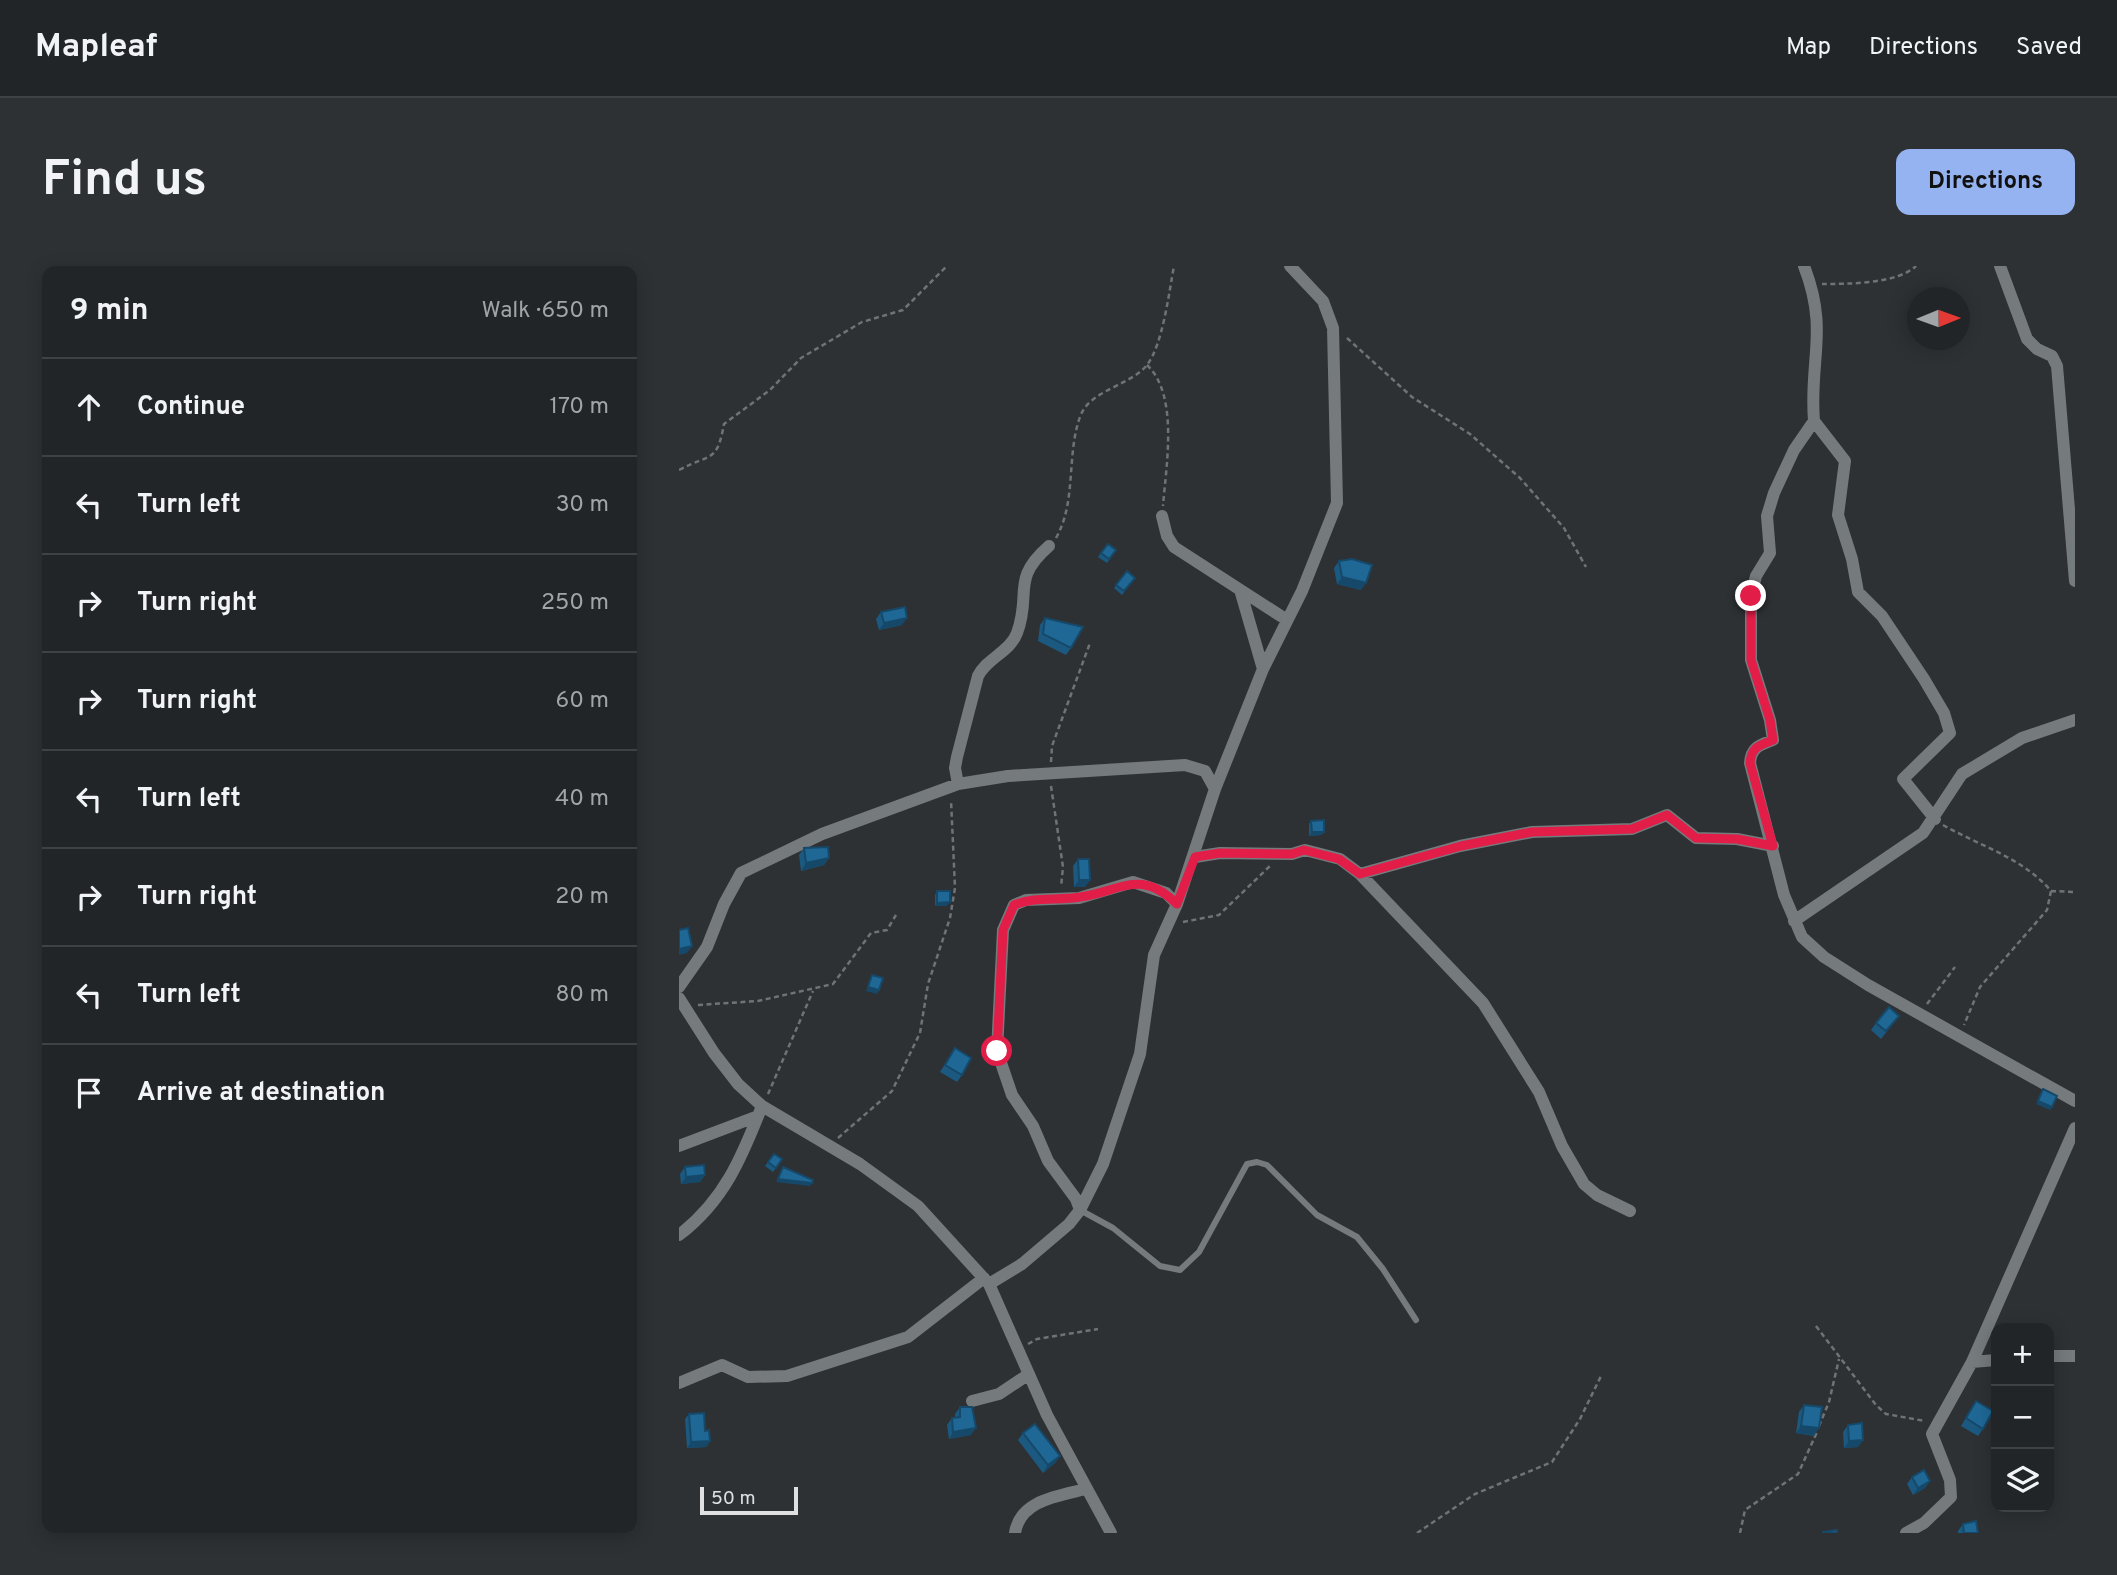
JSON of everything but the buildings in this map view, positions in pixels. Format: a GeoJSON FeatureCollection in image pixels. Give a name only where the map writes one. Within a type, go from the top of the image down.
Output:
{"type":"FeatureCollection","features":[{"type":"Feature","properties":{"kind":"street"},"geometry":{"type":"LineString","coordinates":[[679,1383],[722,1365],[748,1377],[787,1376],[908,1337],[987,1281],[1022,1264],[1069,1224],[1080,1210],[1103,1164],[1140,1054],[1154,955],[1195,857],[1215,789],[1263,669],[1302,591],[1337,503],[1333,328],[1323,300],[1290,266]]}},
{"type":"Feature","properties":{"kind":"street"},"geometry":{"type":"LineString","coordinates":[[1804,266],[1818,310],[1819,344],[1814,421],[1794,450],[1774,493],[1767,516],[1770,553],[1756,576],[1751,596],[1751,660],[1770,720],[1773,740],[1755,748],[1750,763],[1784,895],[1802,937],[1823,957],[2075,1101]]}},
{"type":"Feature","properties":{"kind":"street"},"geometry":{"type":"LineString","coordinates":[[2000,266],[2027,340],[2037,349],[2052,356],[2057,366],[2075,581]]}},
{"type":"Feature","properties":{"kind":"street"},"geometry":{"type":"LineString","coordinates":[[1814,421],[1845,460],[1846,469],[1838,515],[1852,559],[1858,592],[1882,616],[1924,678],[1947,723],[1950,733],[1903,779],[1935,819]]}},
{"type":"Feature","properties":{"kind":"street"},"geometry":{"type":"LineString","coordinates":[[1162,516],[1167,536],[1174,547],[1241,593],[1287,620]]}},
{"type":"Feature","properties":{"kind":"street"},"geometry":{"type":"LineString","coordinates":[[954,785],[957,757],[978,676],[982,667],[1012,644],[1018,631],[1025,572],[1033,560],[1049,546]]}},
{"type":"Feature","properties":{"kind":"street"},"geometry":{"type":"LineString","coordinates":[[1241,593],[1263,669]]}},
{"type":"Feature","properties":{"kind":"street"},"geometry":{"type":"LineString","coordinates":[[1794,921],[1923,833],[1935,819],[1962,775],[2022,738],[2075,720]]}},
{"type":"Feature","properties":{"kind":"street"},"geometry":{"type":"LineString","coordinates":[[679,987],[707,947],[724,904],[741,873],[822,834],[954,785],[1049,774],[1185,765],[1205,771],[1215,789]]}},
{"type":"Feature","properties":{"kind":"street"},"geometry":{"type":"LineString","coordinates":[[1360,874],[1461,846],[1532,832],[1632,829],[1667,815],[1696,838],[1737,839],[1773,846]]}},
{"type":"Feature","properties":{"kind":"street"},"geometry":{"type":"LineString","coordinates":[[1195,857],[1220,853],[1292,854],[1304,850],[1339,859],[1360,874],[1483,1003],[1539,1092],[1562,1146],[1584,1184],[1597,1195],[1630,1211]]}},
{"type":"Feature","properties":{"kind":"street"},"geometry":{"type":"LineString","coordinates":[[1080,1210],[1048,1161],[1033,1126],[1012,1095],[997,1051],[1003,930],[1007,917],[1014,905],[1026,900],[1079,898],[1133,882],[1166,893],[1177,904]]}},
{"type":"Feature","properties":{"kind":"street"},"geometry":{"type":"LineString","coordinates":[[682,1002],[714,1053],[760,1111],[860,1164],[918,1206],[987,1281],[1047,1415],[1111,1533]]}},
{"type":"Feature","properties":{"kind":"street"},"geometry":{"type":"LineString","coordinates":[[679,1146],[760,1111]]}},
{"type":"Feature","properties":{"kind":"street"},"geometry":{"type":"LineString","coordinates":[[679,1234],[697,1221],[736,1171],[760,1111]]}},
{"type":"Feature","properties":{"kind":"street"},"geometry":{"type":"LineString","coordinates":[[1906,1533],[1924,1522],[1951,1497],[1950,1480],[1933,1439],[1939,1419],[1972,1362],[2075,1128]]}},
{"type":"Feature","properties":{"kind":"street"},"geometry":{"type":"LineString","coordinates":[[2054,1356],[2075,1356]]}},
{"type":"Feature","properties":{"kind":"street"},"geometry":{"type":"LineString","coordinates":[[1972,1362],[1991,1360]]}},
{"type":"Feature","properties":{"kind":"street"},"geometry":{"type":"LineString","coordinates":[[971,1401],[999,1394],[1029,1374]]}},
{"type":"Feature","properties":{"kind":"street"},"geometry":{"type":"LineString","coordinates":[[1015,1533],[1017,1519],[1027,1509],[1050,1498],[1086,1489]]}},
{"type":"Feature","properties":{"kind":"lane"},"geometry":{"type":"LineString","coordinates":[[1080,1210],[1113,1228],[1160,1266],[1180,1270],[1199,1252],[1247,1164],[1257,1162],[1267,1165],[1317,1215],[1357,1237],[1416,1320]]}},
{"type":"Feature","properties":{"kind":"path"},"geometry":{"type":"LineString","coordinates":[[679,470],[714,455],[719,449],[724,424],[770,390],[801,358],[862,322],[902,310],[947,266]]}},
{"type":"Feature","properties":{"kind":"path"},"geometry":{"type":"LineString","coordinates":[[1049,546],[1058,536],[1071,488],[1075,436],[1081,414],[1089,403],[1136,375],[1147,365],[1154,353],[1174,266]]}},
{"type":"Feature","properties":{"kind":"path"},"geometry":{"type":"LineString","coordinates":[[1812,286],[1855,285],[1864,281],[1907,275],[1916,266]]}},
{"type":"Feature","properties":{"kind":"path"},"geometry":{"type":"LineString","coordinates":[[1333,328],[1357,345],[1412,397],[1470,434],[1520,478],[1564,528],[1586,568]]}},
{"type":"Feature","properties":{"kind":"path"},"geometry":{"type":"LineString","coordinates":[[1147,365],[1157,375],[1165,400],[1168,458],[1162,516]]}},
{"type":"Feature","properties":{"kind":"path"},"geometry":{"type":"LineString","coordinates":[[1060,897],[1063,867],[1049,774],[1052,746],[1090,643]]}},
{"type":"Feature","properties":{"kind":"path"},"geometry":{"type":"LineString","coordinates":[[828,1147],[892,1091],[920,1033],[928,984],[950,918],[955,888],[954,785]]}},
{"type":"Feature","properties":{"kind":"path"},"geometry":{"type":"LineString","coordinates":[[1935,819],[1973,842],[2020,863],[2050,891],[2075,892]]}},
{"type":"Feature","properties":{"kind":"path"},"geometry":{"type":"LineString","coordinates":[[1166,926],[1219,915],[1270,866],[1292,854]]}},
{"type":"Feature","properties":{"kind":"path"},"geometry":{"type":"LineString","coordinates":[[1959,1035],[1980,987],[2047,910],[2050,891]]}},
{"type":"Feature","properties":{"kind":"path"},"geometry":{"type":"LineString","coordinates":[[682,1002],[758,1001],[833,984],[871,933],[887,930],[896,915]]}},
{"type":"Feature","properties":{"kind":"path"},"geometry":{"type":"LineString","coordinates":[[1919,1014],[1955,967]]}},
{"type":"Feature","properties":{"kind":"path"},"geometry":{"type":"LineString","coordinates":[[760,1111],[814,990]]}},
{"type":"Feature","properties":{"kind":"path"},"geometry":{"type":"LineString","coordinates":[[1817,1326],[1839,1359],[1886,1414],[1916,1421],[1939,1419]]}},
{"type":"Feature","properties":{"kind":"path"},"geometry":{"type":"LineString","coordinates":[[1019,1349],[1037,1339],[1098,1329]]}},
{"type":"Feature","properties":{"kind":"path"},"geometry":{"type":"LineString","coordinates":[[1740,1533],[1745,1510],[1798,1474],[1829,1402],[1839,1359]]}},
{"type":"Feature","properties":{"kind":"path"},"geometry":{"type":"LineString","coordinates":[[1417,1533],[1475,1494],[1552,1462],[1580,1419],[1602,1374]]}},
{"type":"Feature","properties":{"kind":"route"},"geometry":{"type":"LineString","coordinates":[[997,1051],[996,1024],[1003,975],[1003,930],[1014,905],[1026,900],[1079,898],[1133,882],[1166,893],[1177,904],[1195,857],[1220,853],[1292,854],[1304,850],[1339,859],[1360,874],[1461,846],[1532,832],[1632,829],[1667,815],[1696,838],[1737,839],[1773,846],[1750,763],[1755,748],[1773,740],[1770,720],[1751,660],[1751,596]]}}]}
